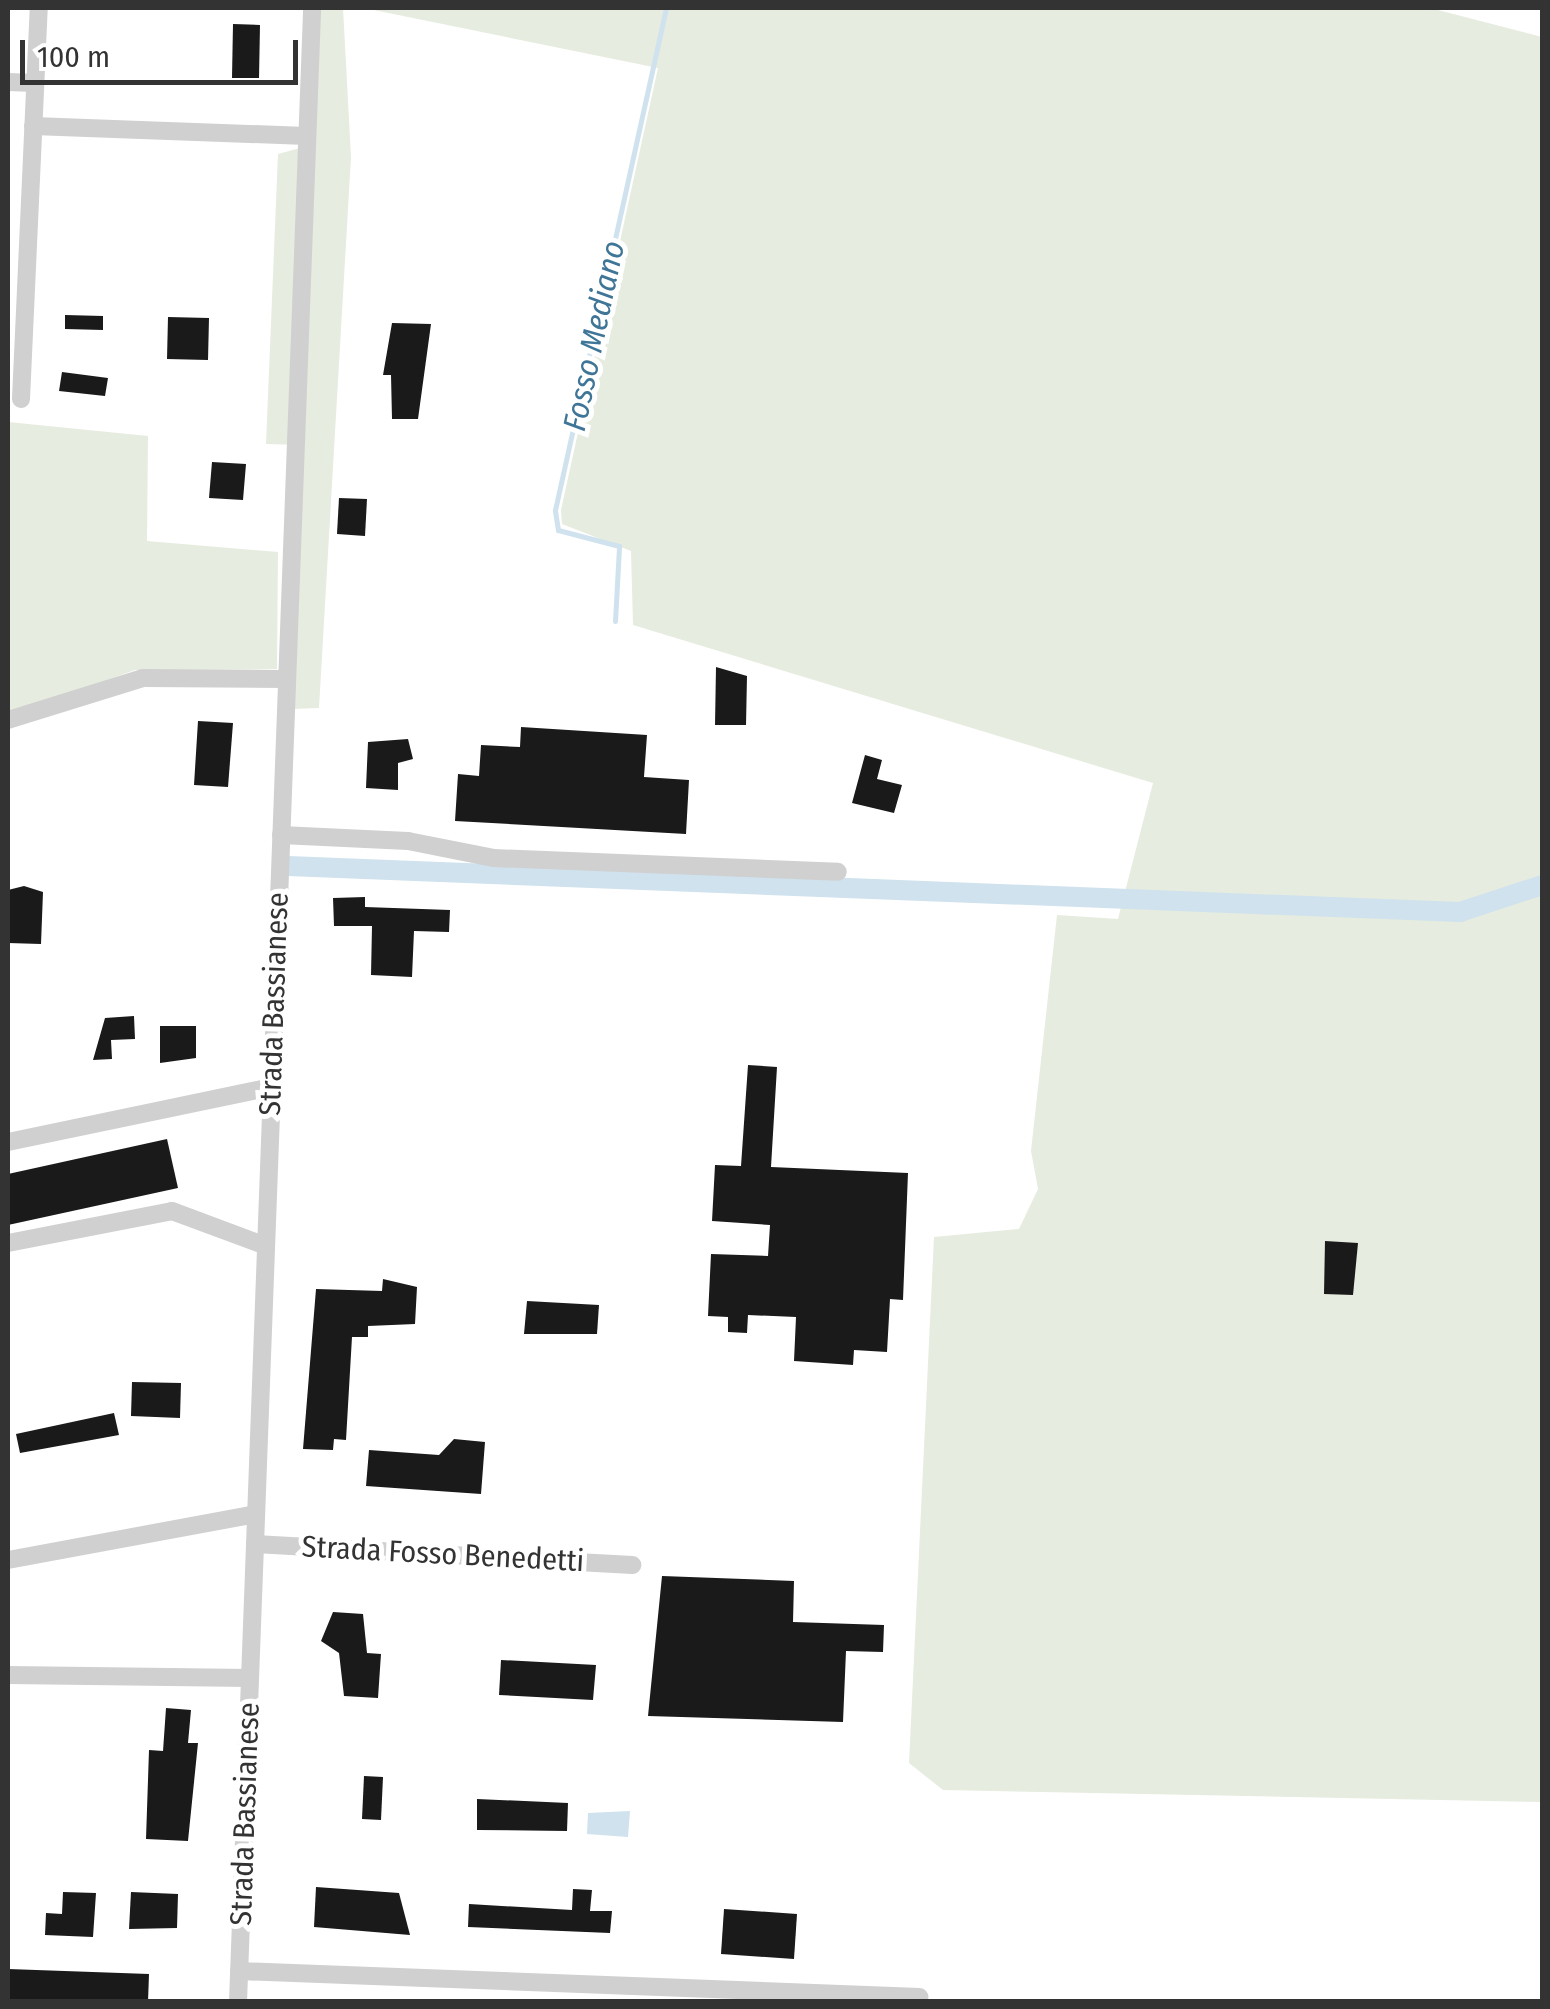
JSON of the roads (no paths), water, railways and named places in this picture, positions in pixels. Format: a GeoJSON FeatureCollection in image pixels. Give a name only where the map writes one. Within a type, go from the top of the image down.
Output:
{"type":"FeatureCollection","features":[{"type":"Feature","properties":{"kind":"street"},"geometry":{"type":"LineString","coordinates":[[22,399],[39,8]]}},
{"type":"Feature","properties":{"kind":"street","name":"Strada Bassianese"},"geometry":{"type":"LineString","coordinates":[[238,2002],[312,8]]}},
{"type":"Feature","properties":{"kind":"street"},"geometry":{"type":"LineString","coordinates":[[8,82],[35,83]]}},
{"type":"Feature","properties":{"kind":"street"},"geometry":{"type":"LineString","coordinates":[[33,126],[307,136]]}},
{"type":"Feature","properties":{"kind":"street"},"geometry":{"type":"LineString","coordinates":[[8,720],[143,678],[286,680]]}},
{"type":"Feature","properties":{"kind":"street"},"geometry":{"type":"LineString","coordinates":[[280,835],[408,840],[494,858],[838,872]]}},
{"type":"Feature","properties":{"kind":"street"},"geometry":{"type":"LineString","coordinates":[[8,1142],[272,1087]]}},
{"type":"Feature","properties":{"kind":"street"},"geometry":{"type":"LineString","coordinates":[[8,1243],[172,1211],[266,1246]]}},
{"type":"Feature","properties":{"kind":"street"},"geometry":{"type":"LineString","coordinates":[[8,1560],[256,1514]]}},
{"type":"Feature","properties":{"kind":"street","name":"Strada Fosso Benedetti"},"geometry":{"type":"LineString","coordinates":[[255,1544],[632,1565]]}},
{"type":"Feature","properties":{"kind":"street"},"geometry":{"type":"LineString","coordinates":[[8,1675],[250,1678]]}},
{"type":"Feature","properties":{"kind":"street"},"geometry":{"type":"LineString","coordinates":[[240,1971],[920,1997]]}},
{"type":"Feature","properties":{"kind":"water"},"geometry":{"type":"Polygon","coordinates":[[[630,1811],[628,1837],[587,1834],[588,1813],[630,1811]]]}},
{"type":"Feature","properties":{"kind":"waterway","name":"Fosso Mediano"},"geometry":{"type":"LineString","coordinates":[[615,621],[619,546],[558,530],[555,510],[666,8]]}},
{"type":"Feature","properties":{"kind":"waterway"},"geometry":{"type":"LineString","coordinates":[[288,866],[1460,912],[1542,885]]}}]}
